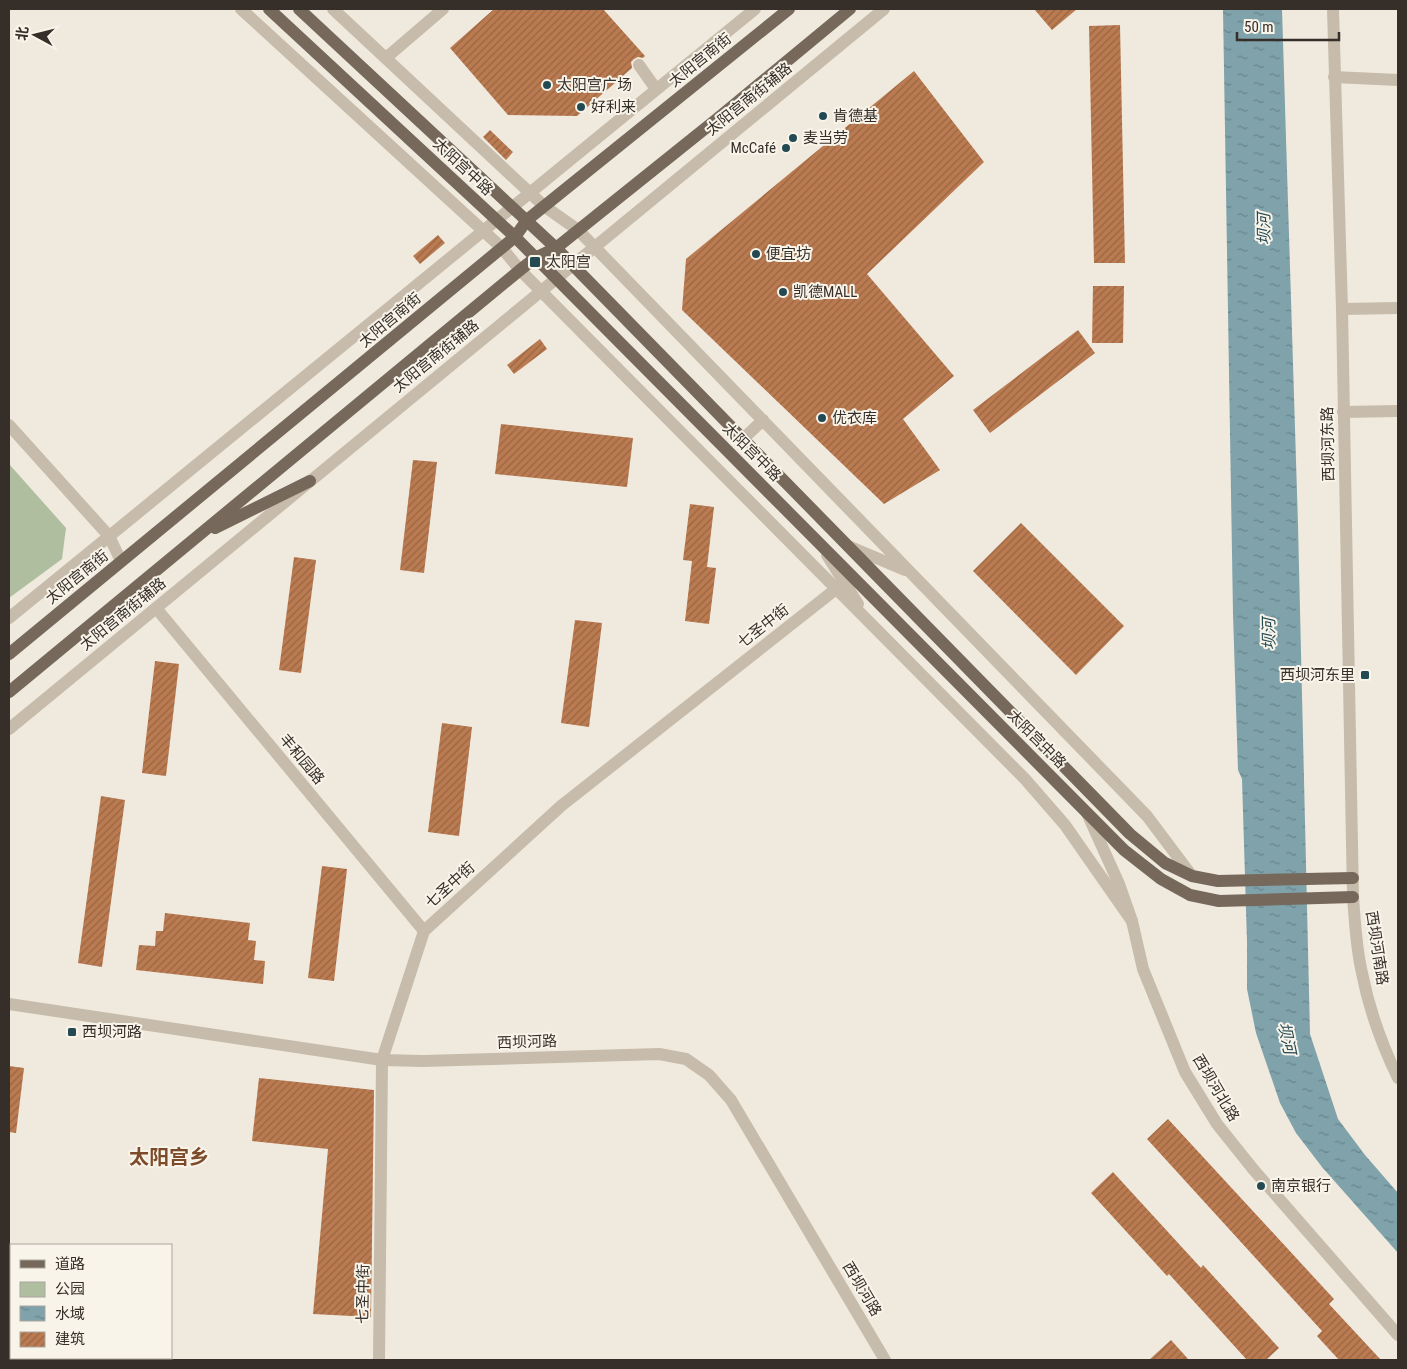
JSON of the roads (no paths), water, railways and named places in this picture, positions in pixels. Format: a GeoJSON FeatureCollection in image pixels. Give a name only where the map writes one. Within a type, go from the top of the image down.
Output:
{"type":"FeatureCollection","features":[{"type":"Feature","properties":{"kind":"main road","name":"太阳宫中路"},"geometry":{"type":"LineString","coordinates":[[268,9],[515,237],[1124,850],[1162,879],[1190,895],[1219,901],[1354,896]]}},
{"type":"Feature","properties":{"kind":"main road","name":"太阳宫中路"},"geometry":{"type":"LineString","coordinates":[[300,9],[556,248],[1130,834],[1165,863],[1192,876],[1218,881],[1353,878]]}},
{"type":"Feature","properties":{"kind":"main road","name":"太阳宫南街"},"geometry":{"type":"LineString","coordinates":[[9,654],[502,248],[515,237],[527,220],[789,9]]}},
{"type":"Feature","properties":{"kind":"main road"},"geometry":{"type":"LineString","coordinates":[[9,692],[520,270],[535,258],[556,248],[850,9]]}},
{"type":"Feature","properties":{"kind":"main road"},"geometry":{"type":"LineString","coordinates":[[195,538],[310,481]]}},
{"type":"Feature","properties":{"kind":"street"},"geometry":{"type":"LineString","coordinates":[[241,9],[502,248],[520,270],[1025,779],[1065,825],[1132,921]]}},
{"type":"Feature","properties":{"kind":"street"},"geometry":{"type":"LineString","coordinates":[[249,9],[261,27]]}},
{"type":"Feature","properties":{"kind":"street","name":"太阳宫中路"},"geometry":{"type":"LineString","coordinates":[[334,9],[544,206],[578,230],[595,247],[1147,816],[1192,876]]}},
{"type":"Feature","properties":{"kind":"street"},"geometry":{"type":"LineString","coordinates":[[386,57],[443,9]]}},
{"type":"Feature","properties":{"kind":"street","name":"太阳宫南街"},"geometry":{"type":"LineString","coordinates":[[9,618],[755,9]]}},
{"type":"Feature","properties":{"kind":"street","name":"太阳宫南街辅路"},"geometry":{"type":"LineString","coordinates":[[9,729],[884,9]]}},
{"type":"Feature","properties":{"kind":"street","name":"西坝河东路"},"geometry":{"type":"LineString","coordinates":[[1333,9],[1342,309],[1353,878]]}},
{"type":"Feature","properties":{"kind":"street"},"geometry":{"type":"LineString","coordinates":[[639,65],[656,89]]}},
{"type":"Feature","properties":{"kind":"street"},"geometry":{"type":"LineString","coordinates":[[1334,77],[1398,80]]}},
{"type":"Feature","properties":{"kind":"street"},"geometry":{"type":"LineString","coordinates":[[1342,309],[1398,308]]}},
{"type":"Feature","properties":{"kind":"street"},"geometry":{"type":"LineString","coordinates":[[1343,412],[1398,411]]}},
{"type":"Feature","properties":{"kind":"street"},"geometry":{"type":"LineString","coordinates":[[743,439],[763,420]]}},
{"type":"Feature","properties":{"kind":"street"},"geometry":{"type":"LineString","coordinates":[[9,425],[110,536],[121,561]]}},
{"type":"Feature","properties":{"kind":"street"},"geometry":{"type":"LineString","coordinates":[[821,544],[870,623]]}},
{"type":"Feature","properties":{"kind":"street"},"geometry":{"type":"LineString","coordinates":[[848,546],[910,572]]}},
{"type":"Feature","properties":{"kind":"street","name":"七圣中街"},"geometry":{"type":"LineString","coordinates":[[379,1360],[382,1060],[424,931],[561,806],[836,589]]}},
{"type":"Feature","properties":{"kind":"street","name":"丰和园路"},"geometry":{"type":"LineString","coordinates":[[156,608],[424,931]]}},
{"type":"Feature","properties":{"kind":"street","name":"西坝河北路"},"geometry":{"type":"LineString","coordinates":[[1086,811],[1119,884],[1132,921],[1143,969],[1185,1072],[1217,1124],[1253,1169],[1398,1335]]}},
{"type":"Feature","properties":{"kind":"street","name":"西坝河南路"},"geometry":{"type":"LineString","coordinates":[[1353,878],[1357,944],[1362,973],[1370,1004],[1396,1070]]}},
{"type":"Feature","properties":{"kind":"street","name":"西坝河路"},"geometry":{"type":"LineString","coordinates":[[9,1004],[382,1060],[423,1061],[659,1054],[686,1059],[709,1075],[731,1100],[885,1360]]}},
{"type":"Feature","properties":{"kind":"water","name":"坝河"},"geometry":{"type":"Polygon","coordinates":[[[1223,9],[1282,9],[1298,525],[1310,1034],[1338,1119],[1365,1155],[1398,1193],[1398,1253],[1322,1167],[1296,1133],[1280,1103],[1256,1033],[1247,989],[1242,779],[1238,770],[1233,614],[1223,9]]]}},
{"type":"Feature","properties":{"kind":"place","name":"太阳宫广场"},"geometry":{"type":"Point","coordinates":[547,85]}},
{"type":"Feature","properties":{"kind":"place","name":"好利来"},"geometry":{"type":"Point","coordinates":[581,107]}},
{"type":"Feature","properties":{"kind":"place","name":"肯德基"},"geometry":{"type":"Point","coordinates":[823,116]}},
{"type":"Feature","properties":{"kind":"place","name":"麦当劳"},"geometry":{"type":"Point","coordinates":[793,138]}},
{"type":"Feature","properties":{"kind":"place","name":"McCafé"},"geometry":{"type":"Point","coordinates":[786,148]}},
{"type":"Feature","properties":{"kind":"place","name":"便宜坊"},"geometry":{"type":"Point","coordinates":[756,254]}},
{"type":"Feature","properties":{"kind":"place","name":"太阳宫"},"geometry":{"type":"Point","coordinates":[535,262]}},
{"type":"Feature","properties":{"kind":"place","name":"凯德MALL"},"geometry":{"type":"Point","coordinates":[783,292]}},
{"type":"Feature","properties":{"kind":"place","name":"优衣库"},"geometry":{"type":"Point","coordinates":[822,418]}},
{"type":"Feature","properties":{"kind":"place","name":"西坝河东里"},"geometry":{"type":"Point","coordinates":[1365,675]}},
{"type":"Feature","properties":{"kind":"place","name":"西坝河路"},"geometry":{"type":"Point","coordinates":[72,1032]}},
{"type":"Feature","properties":{"kind":"place","name":"南京银行"},"geometry":{"type":"Point","coordinates":[1261,1186]}},
{"type":"Feature","properties":{"kind":"district","name":"太阳宫乡"},"geometry":{"type":"Point","coordinates":[169,1157]}}]}
